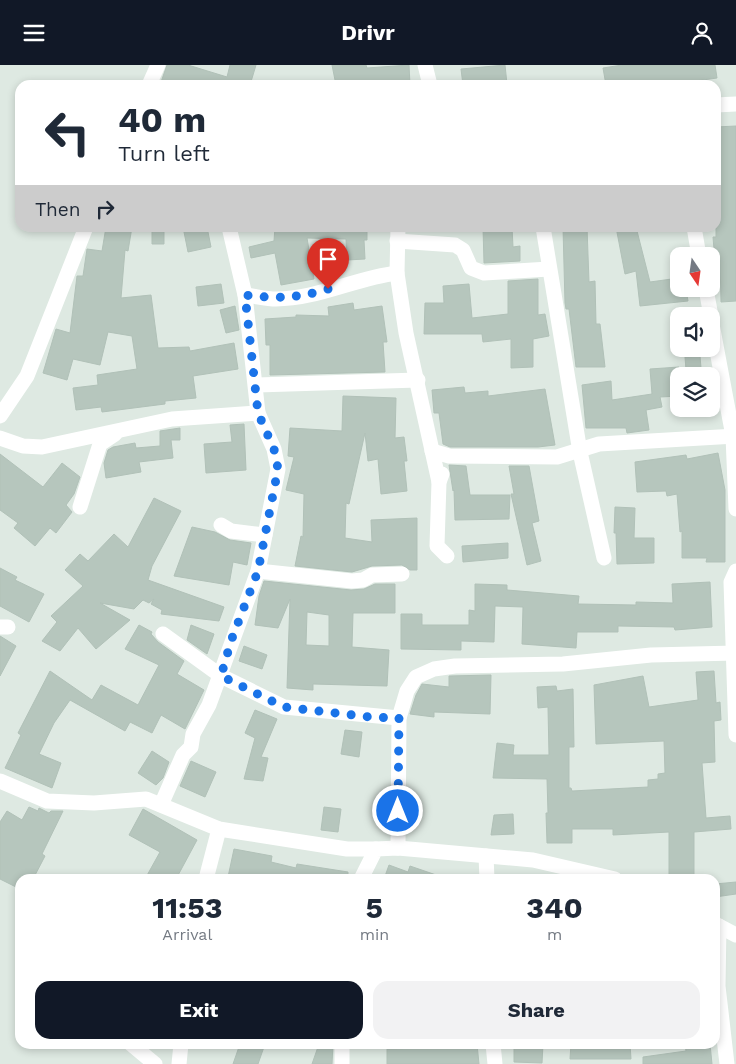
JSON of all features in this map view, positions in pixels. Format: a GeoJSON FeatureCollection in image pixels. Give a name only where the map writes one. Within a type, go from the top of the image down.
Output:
{"type":"FeatureCollection","features":[{"type":"Feature","properties":{"kind":"street"},"geometry":{"type":"LineString","coordinates":[[151,80],[158,65]]}},
{"type":"Feature","properties":{"kind":"street"},"geometry":{"type":"LineString","coordinates":[[425,65],[429,80]]}},
{"type":"Feature","properties":{"kind":"street"},"geometry":{"type":"LineString","coordinates":[[721,105],[736,104]]}},
{"type":"Feature","properties":{"kind":"street"},"geometry":{"type":"LineString","coordinates":[[0,416],[27,376],[84,232]]}},
{"type":"Feature","properties":{"kind":"street"},"geometry":{"type":"LineString","coordinates":[[161,805],[184,755],[191,747],[193,734],[209,705],[258,571],[278,469],[274,449],[258,413],[257,385],[245,295],[230,232]]}},
{"type":"Feature","properties":{"kind":"street"},"geometry":{"type":"LineString","coordinates":[[544,232],[580,452],[604,558]]}},
{"type":"Feature","properties":{"kind":"street"},"geometry":{"type":"LineString","coordinates":[[695,232],[698,247]]}},
{"type":"Feature","properties":{"kind":"street"},"geometry":{"type":"LineString","coordinates":[[448,556],[438,546],[439,482],[418,380],[406,333],[396,273],[398,234],[456,245],[463,250],[472,267],[484,273],[549,269]]}},
{"type":"Feature","properties":{"kind":"street"},"geometry":{"type":"LineString","coordinates":[[245,295],[276,299],[313,294],[374,276],[396,273]]}},
{"type":"Feature","properties":{"kind":"street"},"geometry":{"type":"LineString","coordinates":[[719,357],[735,436],[736,509]]}},
{"type":"Feature","properties":{"kind":"street"},"geometry":{"type":"LineString","coordinates":[[257,385],[418,380]]}},
{"type":"Feature","properties":{"kind":"street"},"geometry":{"type":"LineString","coordinates":[[0,438],[22,446],[42,447],[172,419],[258,413]]}},
{"type":"Feature","properties":{"kind":"street"},"geometry":{"type":"LineString","coordinates":[[80,507],[100,444],[122,429]]}},
{"type":"Feature","properties":{"kind":"street"},"geometry":{"type":"LineString","coordinates":[[432,451],[450,456],[557,457],[580,452],[600,443],[735,436]]}},
{"type":"Feature","properties":{"kind":"street"},"geometry":{"type":"LineString","coordinates":[[439,482],[450,456]]}},
{"type":"Feature","properties":{"kind":"street"},"geometry":{"type":"LineString","coordinates":[[221,525],[231,531],[265,535]]}},
{"type":"Feature","properties":{"kind":"street"},"geometry":{"type":"LineString","coordinates":[[258,571],[352,581],[363,580],[372,575],[402,574]]}},
{"type":"Feature","properties":{"kind":"street"},"geometry":{"type":"LineString","coordinates":[[736,571],[732,582],[736,735]]}},
{"type":"Feature","properties":{"kind":"street"},"geometry":{"type":"LineString","coordinates":[[163,634],[221,676],[284,707],[370,717],[399,718]]}},
{"type":"Feature","properties":{"kind":"street"},"geometry":{"type":"LineString","coordinates":[[398,849],[399,718],[407,691],[416,677],[434,669],[466,665],[563,664],[651,655],[734,653]]}},
{"type":"Feature","properties":{"kind":"street"},"geometry":{"type":"LineString","coordinates":[[0,781],[46,801],[94,803],[146,799],[220,829],[347,849],[398,849],[533,860],[593,874]]}},
{"type":"Feature","properties":{"kind":"street"},"geometry":{"type":"LineString","coordinates":[[207,874],[220,829]]}},
{"type":"Feature","properties":{"kind":"street"},"geometry":{"type":"LineString","coordinates":[[347,849],[358,857],[361,874]]}},
{"type":"Feature","properties":{"kind":"street"},"geometry":{"type":"LineString","coordinates":[[364,874],[376,849]]}},
{"type":"Feature","properties":{"kind":"street"},"geometry":{"type":"LineString","coordinates":[[486,856],[487,874]]}},
{"type":"Feature","properties":{"kind":"street"},"geometry":{"type":"LineString","coordinates":[[720,973],[727,928]]}},
{"type":"Feature","properties":{"kind":"street"},"geometry":{"type":"LineString","coordinates":[[720,1003],[727,1064]]}},
{"type":"Feature","properties":{"kind":"street"},"geometry":{"type":"LineString","coordinates":[[137,1049],[155,1064]]}},
{"type":"Feature","properties":{"kind":"street"},"geometry":{"type":"LineString","coordinates":[[179,1064],[180,1049]]}},
{"type":"Feature","properties":{"kind":"street"},"geometry":{"type":"LineString","coordinates":[[342,1049],[342,1064]]}},
{"type":"Feature","properties":{"kind":"street"},"geometry":{"type":"LineString","coordinates":[[494,1049],[495,1064]]}},
{"type":"Feature","properties":{"kind":"building"},"geometry":{"type":"Polygon","coordinates":[[[167,65],[188,65],[227,77],[230,65],[256,65],[252,80],[162,80],[167,65]]]}},
{"type":"Feature","properties":{"kind":"building"},"geometry":{"type":"Polygon","coordinates":[[[332,65],[366,65],[367,68],[409,65],[410,80],[335,80],[332,65]]]}},
{"type":"Feature","properties":{"kind":"building"},"geometry":{"type":"Polygon","coordinates":[[[505,65],[507,80],[462,80],[461,69],[505,65]]]}},
{"type":"Feature","properties":{"kind":"building"},"geometry":{"type":"Polygon","coordinates":[[[622,65],[715,65],[717,78],[703,80],[605,80],[603,68],[622,65]]]}},
{"type":"Feature","properties":{"kind":"building"},"geometry":{"type":"Polygon","coordinates":[[[736,126],[736,301],[721,302],[720,247],[714,247],[713,237],[716,237],[716,232],[721,232],[721,127],[736,126]]]}},
{"type":"Feature","properties":{"kind":"building"},"geometry":{"type":"Polygon","coordinates":[[[105,232],[131,232],[128,251],[125,250],[121,298],[151,295],[158,348],[189,347],[190,351],[234,343],[238,369],[193,376],[196,398],[165,401],[165,404],[102,412],[101,407],[76,410],[73,388],[98,385],[97,375],[137,369],[132,336],[108,332],[100,365],[73,359],[67,380],[43,373],[56,329],[70,333],[77,276],[83,276],[87,249],[102,251],[105,232]]]}},
{"type":"Feature","properties":{"kind":"building"},"geometry":{"type":"Polygon","coordinates":[[[152,232],[164,232],[164,244],[152,244],[152,232]]]}},
{"type":"Feature","properties":{"kind":"building"},"geometry":{"type":"Polygon","coordinates":[[[184,232],[208,232],[211,247],[188,252],[184,232]]]}},
{"type":"Feature","properties":{"kind":"building"},"geometry":{"type":"Polygon","coordinates":[[[275,232],[367,232],[367,240],[364,240],[365,259],[347,260],[346,239],[307,238],[314,279],[281,285],[275,253],[251,258],[249,247],[274,241],[275,232]]]}},
{"type":"Feature","properties":{"kind":"building"},"geometry":{"type":"Polygon","coordinates":[[[483,232],[512,232],[513,247],[520,246],[520,261],[484,263],[483,232]]]}},
{"type":"Feature","properties":{"kind":"building"},"geometry":{"type":"Polygon","coordinates":[[[563,232],[587,232],[589,282],[595,281],[596,324],[600,324],[605,367],[576,367],[569,309],[566,309],[563,232]]]}},
{"type":"Feature","properties":{"kind":"building"},"geometry":{"type":"Polygon","coordinates":[[[617,232],[637,232],[650,282],[670,279],[670,297],[687,297],[688,301],[640,306],[636,271],[625,274],[617,232]]]}},
{"type":"Feature","properties":{"kind":"building"},"geometry":{"type":"Polygon","coordinates":[[[538,279],[538,315],[545,314],[549,336],[533,339],[533,367],[511,368],[511,339],[483,342],[482,334],[424,334],[425,303],[444,303],[443,286],[469,284],[472,318],[508,314],[508,281],[538,279]]]}},
{"type":"Feature","properties":{"kind":"building"},"geometry":{"type":"Polygon","coordinates":[[[221,284],[224,303],[198,306],[196,287],[221,284]]]}},
{"type":"Feature","properties":{"kind":"building"},"geometry":{"type":"Polygon","coordinates":[[[353,303],[354,310],[382,306],[387,342],[383,342],[385,372],[270,375],[270,345],[266,345],[265,319],[296,317],[296,315],[329,316],[328,307],[353,303]]]}},
{"type":"Feature","properties":{"kind":"building"},"geometry":{"type":"Polygon","coordinates":[[[235,306],[239,330],[226,333],[220,310],[235,306]]]}},
{"type":"Feature","properties":{"kind":"building"},"geometry":{"type":"Polygon","coordinates":[[[685,357],[700,357],[701,367],[686,367],[685,357]]]}},
{"type":"Feature","properties":{"kind":"building"},"geometry":{"type":"Polygon","coordinates":[[[670,368],[670,396],[660,397],[662,407],[646,410],[649,430],[627,433],[626,428],[586,428],[582,385],[611,381],[612,400],[652,394],[650,369],[670,368]]]}},
{"type":"Feature","properties":{"kind":"building"},"geometry":{"type":"Polygon","coordinates":[[[464,387],[465,393],[488,391],[488,396],[545,389],[555,445],[538,447],[450,447],[443,444],[439,413],[434,413],[432,390],[464,387]]]}},
{"type":"Feature","properties":{"kind":"building"},"geometry":{"type":"Polygon","coordinates":[[[343,396],[396,398],[395,438],[404,437],[407,461],[404,461],[407,491],[381,494],[378,459],[368,461],[365,433],[349,504],[346,503],[345,538],[372,542],[371,520],[417,518],[417,570],[410,570],[402,565],[372,566],[352,572],[295,566],[301,536],[303,537],[304,494],[286,490],[294,457],[288,456],[290,428],[342,431],[343,396]]]}},
{"type":"Feature","properties":{"kind":"building"},"geometry":{"type":"Polygon","coordinates":[[[244,424],[246,470],[206,473],[204,444],[232,442],[230,425],[244,424]]]}},
{"type":"Feature","properties":{"kind":"building"},"geometry":{"type":"Polygon","coordinates":[[[180,428],[180,440],[171,440],[173,458],[139,462],[141,472],[106,478],[104,463],[108,450],[113,447],[135,443],[136,448],[160,446],[160,431],[180,428]]]}},
{"type":"Feature","properties":{"kind":"building"},"geometry":{"type":"Polygon","coordinates":[[[718,453],[725,490],[725,562],[706,562],[707,558],[682,558],[682,531],[680,532],[677,494],[667,496],[666,491],[637,492],[635,462],[686,455],[687,459],[718,453]]]}},
{"type":"Feature","properties":{"kind":"building"},"geometry":{"type":"Polygon","coordinates":[[[0,454],[43,487],[62,463],[80,477],[74,494],[66,505],[72,512],[56,533],[50,528],[35,546],[14,528],[18,523],[0,510],[0,454]]]}},
{"type":"Feature","properties":{"kind":"building"},"geometry":{"type":"Polygon","coordinates":[[[449,465],[466,466],[470,495],[510,495],[509,519],[455,520],[454,490],[449,465]]]}},
{"type":"Feature","properties":{"kind":"building"},"geometry":{"type":"Polygon","coordinates":[[[509,466],[529,466],[539,521],[532,523],[541,561],[527,565],[511,494],[514,494],[509,466]]]}},
{"type":"Feature","properties":{"kind":"building"},"geometry":{"type":"Polygon","coordinates":[[[154,498],[181,511],[152,566],[148,580],[224,607],[219,621],[161,614],[162,610],[151,604],[154,599],[149,603],[143,600],[134,609],[100,603],[130,620],[96,649],[78,628],[60,651],[42,641],[57,622],[51,616],[83,586],[65,570],[80,554],[88,561],[114,534],[128,547],[154,498]]]}},
{"type":"Feature","properties":{"kind":"building"},"geometry":{"type":"Polygon","coordinates":[[[615,507],[635,508],[634,538],[654,538],[654,563],[617,564],[616,533],[614,533],[615,507]]]}},
{"type":"Feature","properties":{"kind":"building"},"geometry":{"type":"Polygon","coordinates":[[[192,527],[215,532],[230,540],[251,543],[247,565],[233,562],[229,585],[174,576],[192,527]]]}},
{"type":"Feature","properties":{"kind":"building"},"geometry":{"type":"Polygon","coordinates":[[[508,543],[508,558],[463,562],[462,546],[508,543]]]}},
{"type":"Feature","properties":{"kind":"building"},"geometry":{"type":"Polygon","coordinates":[[[0,568],[17,577],[15,580],[44,594],[29,622],[0,606],[0,568]]]}},
{"type":"Feature","properties":{"kind":"building"},"geometry":{"type":"Polygon","coordinates":[[[264,581],[351,590],[364,589],[375,584],[395,584],[395,613],[353,613],[352,647],[389,650],[387,686],[313,684],[313,690],[287,688],[290,599],[278,628],[255,625],[259,596],[264,581]],[[307,612],[306,645],[329,646],[329,615],[307,612]]]}},
{"type":"Feature","properties":{"kind":"building"},"geometry":{"type":"Polygon","coordinates":[[[710,582],[712,627],[675,630],[674,627],[618,626],[618,632],[577,632],[576,648],[522,644],[523,607],[495,606],[494,642],[461,641],[461,650],[401,649],[401,614],[422,614],[422,625],[469,625],[469,610],[475,611],[475,584],[507,585],[507,590],[579,596],[578,604],[636,605],[636,602],[673,603],[672,584],[710,582]]]}},
{"type":"Feature","properties":{"kind":"building"},"geometry":{"type":"Polygon","coordinates":[[[139,625],[152,632],[151,634],[158,642],[184,661],[177,674],[204,690],[185,729],[161,715],[152,733],[130,722],[125,731],[70,700],[54,723],[39,754],[61,763],[52,788],[5,768],[21,735],[18,733],[50,671],[92,700],[101,685],[138,705],[159,665],[125,649],[139,625]]]}},
{"type":"Feature","properties":{"kind":"building"},"geometry":{"type":"Polygon","coordinates":[[[191,625],[214,634],[207,654],[187,640],[191,625]]]}},
{"type":"Feature","properties":{"kind":"building"},"geometry":{"type":"Polygon","coordinates":[[[0,636],[16,646],[0,676],[0,636]]]}},
{"type":"Feature","properties":{"kind":"building"},"geometry":{"type":"Polygon","coordinates":[[[244,646],[267,655],[262,669],[239,661],[244,646]]]}},
{"type":"Feature","properties":{"kind":"building"},"geometry":{"type":"Polygon","coordinates":[[[714,671],[716,703],[720,702],[721,720],[714,721],[715,762],[702,763],[706,818],[730,816],[731,829],[694,832],[694,874],[669,874],[669,832],[613,835],[613,829],[572,829],[572,843],[547,843],[547,779],[493,778],[497,743],[514,745],[513,755],[549,755],[548,707],[538,708],[537,687],[556,686],[557,691],[573,689],[574,747],[569,747],[569,788],[572,791],[648,787],[648,780],[658,779],[658,774],[665,773],[664,741],[596,744],[594,685],[643,676],[649,707],[698,700],[696,672],[714,671]]]}},
{"type":"Feature","properties":{"kind":"building"},"geometry":{"type":"Polygon","coordinates":[[[491,675],[490,714],[434,712],[434,717],[410,714],[422,684],[449,687],[449,676],[491,675]]]}},
{"type":"Feature","properties":{"kind":"building"},"geometry":{"type":"Polygon","coordinates":[[[255,710],[277,719],[261,757],[268,758],[263,781],[244,779],[255,738],[245,733],[255,710]]]}},
{"type":"Feature","properties":{"kind":"building"},"geometry":{"type":"Polygon","coordinates":[[[345,730],[362,732],[359,757],[341,754],[345,730]]]}},
{"type":"Feature","properties":{"kind":"building"},"geometry":{"type":"Polygon","coordinates":[[[152,751],[169,762],[163,778],[156,785],[138,773],[152,751]]]}},
{"type":"Feature","properties":{"kind":"building"},"geometry":{"type":"Polygon","coordinates":[[[191,761],[216,772],[205,797],[180,786],[191,761]]]}},
{"type":"Feature","properties":{"kind":"building"},"geometry":{"type":"Polygon","coordinates":[[[29,807],[38,811],[39,808],[49,813],[51,811],[63,811],[42,854],[45,856],[36,874],[15,874],[15,886],[0,879],[0,822],[7,811],[22,820],[29,807]]]}},
{"type":"Feature","properties":{"kind":"building"},"geometry":{"type":"Polygon","coordinates":[[[324,807],[341,809],[338,832],[321,830],[324,807]]]}},
{"type":"Feature","properties":{"kind":"building"},"geometry":{"type":"Polygon","coordinates":[[[143,809],[197,840],[179,874],[148,874],[160,852],[129,835],[143,809]]]}},
{"type":"Feature","properties":{"kind":"building"},"geometry":{"type":"Polygon","coordinates":[[[513,814],[514,834],[491,835],[494,815],[513,814]]]}},
{"type":"Feature","properties":{"kind":"building"},"geometry":{"type":"Polygon","coordinates":[[[234,849],[272,856],[271,862],[296,868],[297,864],[348,872],[348,874],[229,874],[234,849]]]}},
{"type":"Feature","properties":{"kind":"building"},"geometry":{"type":"Polygon","coordinates":[[[389,865],[408,872],[410,866],[433,874],[386,874],[389,865]]]}},
{"type":"Feature","properties":{"kind":"building"},"geometry":{"type":"Polygon","coordinates":[[[736,882],[736,894],[720,896],[720,884],[736,882]]]}},
{"type":"Feature","properties":{"kind":"building"},"geometry":{"type":"Polygon","coordinates":[[[238,1049],[263,1049],[258,1064],[233,1064],[238,1049]]]}},
{"type":"Feature","properties":{"kind":"building"},"geometry":{"type":"Polygon","coordinates":[[[317,1049],[333,1049],[332,1064],[312,1064],[317,1049]]]}},
{"type":"Feature","properties":{"kind":"building"},"geometry":{"type":"Polygon","coordinates":[[[387,1049],[478,1049],[479,1064],[387,1064],[387,1049]]]}},
{"type":"Feature","properties":{"kind":"building"},"geometry":{"type":"Polygon","coordinates":[[[514,1049],[543,1049],[542,1063],[514,1062],[514,1049]]]}},
{"type":"Feature","properties":{"kind":"building"},"geometry":{"type":"Polygon","coordinates":[[[571,1049],[630,1049],[631,1059],[570,1059],[571,1049]]]}},
{"type":"Feature","properties":{"kind":"building"},"geometry":{"type":"Polygon","coordinates":[[[686,1049],[710,1049],[712,1064],[643,1064],[643,1057],[686,1051],[686,1049]]]}},
{"type":"Feature","properties":{"kind":"route"},"geometry":{"type":"LineString","coordinates":[[328,289],[313,294],[276,299],[245,295],[257,385],[258,413],[274,449],[278,469],[258,571],[231,641],[221,676],[250,692],[284,707],[343,715],[399,718],[398,811]]}}]}
